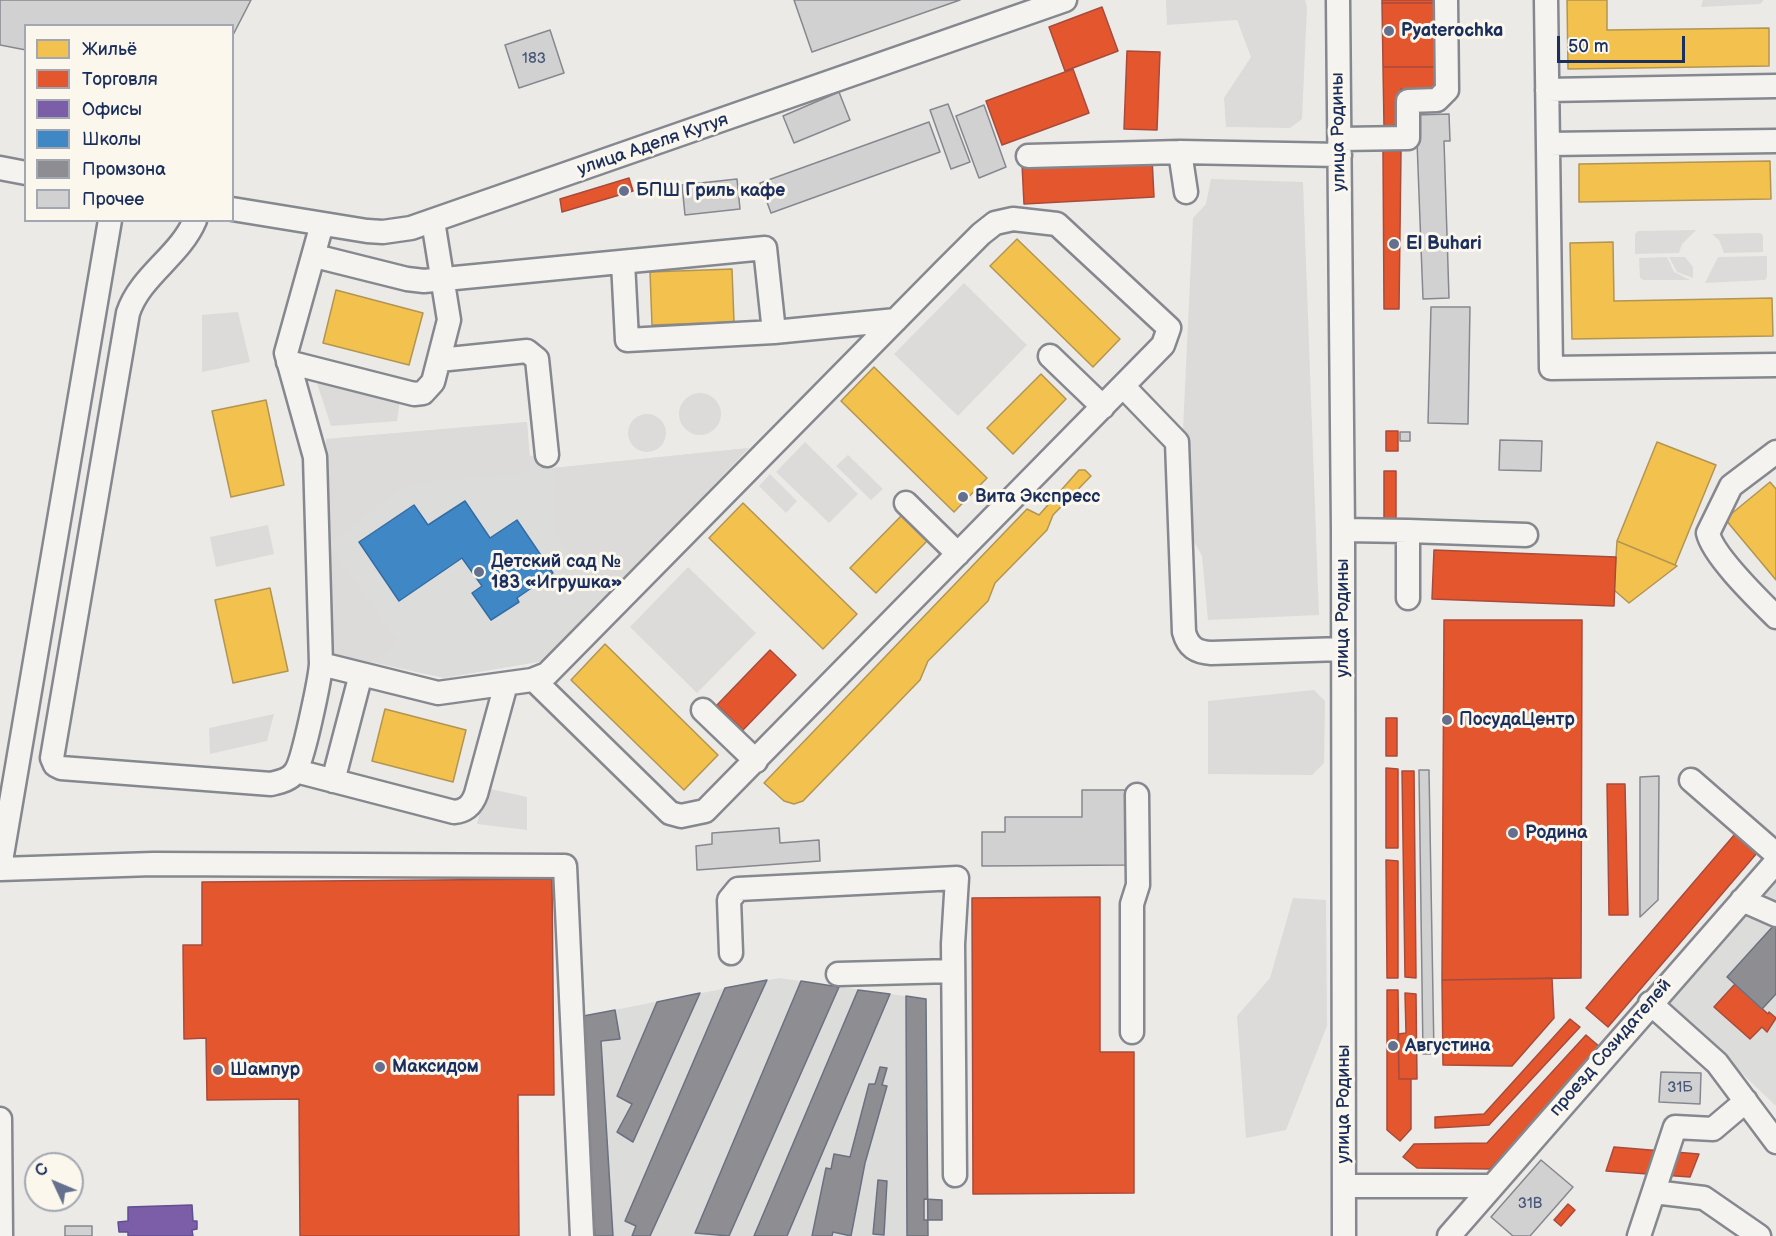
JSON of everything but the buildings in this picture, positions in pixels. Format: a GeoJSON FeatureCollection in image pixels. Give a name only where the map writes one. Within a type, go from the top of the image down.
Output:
{"type":"FeatureCollection","features":[{"type":"Feature","properties":{"kind":"street","name":"улица Аделя Кутуя"},"geometry":{"type":"LineString","coordinates":[[234,209],[322,224],[383,232],[399,231],[1065,0]]}},
{"type":"Feature","properties":{"kind":"street"},"geometry":{"type":"LineString","coordinates":[[1324,0],[1338,29]]}},
{"type":"Feature","properties":{"kind":"street","name":"улица Родины"},"geometry":{"type":"LineString","coordinates":[[1338,0],[1344,649],[1344,1236]]}},
{"type":"Feature","properties":{"kind":"street"},"geometry":{"type":"LineString","coordinates":[[1028,156],[1340,147],[1408,138],[1408,101],[1437,100],[1447,90],[1446,0]]}},
{"type":"Feature","properties":{"kind":"street"},"geometry":{"type":"LineString","coordinates":[[1546,0],[1551,368],[1776,365]]}},
{"type":"Feature","properties":{"kind":"street"},"geometry":{"type":"LineString","coordinates":[[1547,90],[1776,87]]}},
{"type":"Feature","properties":{"kind":"street"},"geometry":{"type":"LineString","coordinates":[[1548,144],[1776,141]]}},
{"type":"Feature","properties":{"kind":"street"},"geometry":{"type":"LineString","coordinates":[[1180,152],[1186,192]]}},
{"type":"Feature","properties":{"kind":"street"},"geometry":{"type":"LineString","coordinates":[[0,168],[24,173]]}},
{"type":"Feature","properties":{"kind":"street"},"geometry":{"type":"LineString","coordinates":[[321,664],[438,693],[506,684],[530,675],[557,666],[988,227],[1013,219],[1057,224],[1169,328],[1163,345],[705,811],[681,816],[674,815],[530,675]]}},
{"type":"Feature","properties":{"kind":"street"},"geometry":{"type":"LineString","coordinates":[[288,362],[414,394],[423,393],[432,385],[449,320],[432,221]]}},
{"type":"Feature","properties":{"kind":"street"},"geometry":{"type":"LineString","coordinates":[[110,222],[0,868],[153,864],[565,866],[582,1236]]}},
{"type":"Feature","properties":{"kind":"street"},"geometry":{"type":"LineString","coordinates":[[194,222],[142,287],[128,313],[52,758],[55,765],[61,768],[271,784],[283,781],[296,771],[318,689],[321,664],[315,458],[288,362],[287,348],[315,256],[322,224]]}},
{"type":"Feature","properties":{"kind":"street"},"geometry":{"type":"LineString","coordinates":[[315,256],[407,279],[442,279],[765,248],[774,332]]}},
{"type":"Feature","properties":{"kind":"street"},"geometry":{"type":"LineString","coordinates":[[623,262],[627,340],[774,332],[896,320]]}},
{"type":"Feature","properties":{"kind":"street"},"geometry":{"type":"LineString","coordinates":[[439,360],[527,351],[533,354],[537,359],[547,455]]}},
{"type":"Feature","properties":{"kind":"street"},"geometry":{"type":"LineString","coordinates":[[1050,356],[1102,407]]}},
{"type":"Feature","properties":{"kind":"street"},"geometry":{"type":"LineString","coordinates":[[1123,386],[1177,442],[1184,632],[1191,646],[1199,652],[1210,653],[1344,649]]}},
{"type":"Feature","properties":{"kind":"street"},"geometry":{"type":"LineString","coordinates":[[1776,452],[1731,486],[1708,534],[1711,542],[1743,582],[1776,617]]}},
{"type":"Feature","properties":{"kind":"street"},"geometry":{"type":"LineString","coordinates":[[906,503],[958,554]]}},
{"type":"Feature","properties":{"kind":"street"},"geometry":{"type":"LineString","coordinates":[[1343,530],[1526,535]]}},
{"type":"Feature","properties":{"kind":"street"},"geometry":{"type":"LineString","coordinates":[[1408,531],[1408,598]]}},
{"type":"Feature","properties":{"kind":"street"},"geometry":{"type":"LineString","coordinates":[[333,781],[361,674]]}},
{"type":"Feature","properties":{"kind":"street"},"geometry":{"type":"LineString","coordinates":[[296,771],[454,812],[464,810],[472,803],[476,794],[506,684]]}},
{"type":"Feature","properties":{"kind":"street"},"geometry":{"type":"LineString","coordinates":[[703,710],[756,761]]}},
{"type":"Feature","properties":{"kind":"street"},"geometry":{"type":"LineString","coordinates":[[1691,780],[1776,854]]}},
{"type":"Feature","properties":{"kind":"street"},"geometry":{"type":"LineString","coordinates":[[1132,1032],[1132,904],[1138,885],[1137,795]]}},
{"type":"Feature","properties":{"kind":"street","name":"проезд Созидателей"},"geometry":{"type":"LineString","coordinates":[[1449,1236],[1650,1003],[1776,862]]}},
{"type":"Feature","properties":{"kind":"street"},"geometry":{"type":"LineString","coordinates":[[731,953],[729,900],[738,889],[957,878],[953,972],[955,1175]]}},
{"type":"Feature","properties":{"kind":"street"},"geometry":{"type":"LineString","coordinates":[[1742,900],[1776,915]]}},
{"type":"Feature","properties":{"kind":"street"},"geometry":{"type":"LineString","coordinates":[[838,974],[953,972]]}},
{"type":"Feature","properties":{"kind":"street"},"geometry":{"type":"LineString","coordinates":[[1650,1003],[1717,1063],[1776,1142]]}},
{"type":"Feature","properties":{"kind":"street"},"geometry":{"type":"LineString","coordinates":[[1639,1236],[1675,1127],[1713,1129],[1746,1101]]}},
{"type":"Feature","properties":{"kind":"street"},"geometry":{"type":"LineString","coordinates":[[0,1119],[1,1236]]}},
{"type":"Feature","properties":{"kind":"street"},"geometry":{"type":"LineString","coordinates":[[1344,1186],[1492,1186]]}},
{"type":"Feature","properties":{"kind":"street"},"geometry":{"type":"LineString","coordinates":[[1654,1192],[1704,1198],[1759,1236]]}},
{"type":"Feature","properties":{"kind":"shaded area"},"geometry":{"type":"Polygon","coordinates":[[[1166,0],[1305,0],[1307,7],[1302,119],[1290,128],[1226,127],[1224,98],[1251,57],[1237,20],[1167,25],[1166,0]]]}},
{"type":"Feature","properties":{"kind":"shaded area"},"geometry":{"type":"Polygon","coordinates":[[[1703,0],[1763,1],[1760,4],[1701,7],[1703,0]]]}},
{"type":"Feature","properties":{"kind":"shaded area"},"geometry":{"type":"Polygon","coordinates":[[[1211,179],[1303,182],[1319,615],[1208,620],[1202,556],[1193,540],[1191,449],[1183,429],[1193,218],[1206,204],[1211,179]]]}},
{"type":"Feature","properties":{"kind":"shaded area"},"geometry":{"type":"Polygon","coordinates":[[[1696,230],[1682,244],[1679,253],[1635,254],[1635,234],[1638,231],[1696,230]]]}},
{"type":"Feature","properties":{"kind":"shaded area"},"geometry":{"type":"Polygon","coordinates":[[[1760,233],[1763,235],[1763,252],[1724,253],[1719,240],[1712,234],[1760,233]]]}},
{"type":"Feature","properties":{"kind":"shaded area"},"geometry":{"type":"Polygon","coordinates":[[[1767,256],[1765,280],[1705,283],[1718,257],[1767,256]]]}},
{"type":"Feature","properties":{"kind":"shaded area"},"geometry":{"type":"Polygon","coordinates":[[[1667,257],[1674,272],[1690,280],[1643,280],[1640,278],[1639,258],[1667,257]]]}},
{"type":"Feature","properties":{"kind":"shaded area"},"geometry":{"type":"Polygon","coordinates":[[[1669,257],[1685,257],[1693,267],[1693,278],[1677,272],[1669,257]]]}},
{"type":"Feature","properties":{"kind":"shaded area"},"geometry":{"type":"Polygon","coordinates":[[[964,283],[1027,345],[958,416],[894,354],[964,283]]]}},
{"type":"Feature","properties":{"kind":"shaded area"},"geometry":{"type":"Polygon","coordinates":[[[238,312],[250,362],[202,372],[202,315],[238,312]]]}},
{"type":"Feature","properties":{"kind":"shaded area"},"geometry":{"type":"Polygon","coordinates":[[[316,380],[400,400],[397,421],[331,426],[316,380]]]}},
{"type":"Feature","properties":{"kind":"shaded area"},"geometry":{"type":"Polygon","coordinates":[[[700,393],[715,399],[721,414],[715,429],[700,435],[685,429],[679,414],[685,399],[700,393]]]}},
{"type":"Feature","properties":{"kind":"shaded area"},"geometry":{"type":"Polygon","coordinates":[[[647,414],[660,420],[666,433],[660,446],[647,452],[634,446],[628,433],[634,420],[647,414]]]}},
{"type":"Feature","properties":{"kind":"shaded area","name":"Детский сад № 183 «Игрушка»"},"geometry":{"type":"Polygon","coordinates":[[[527,422],[529,456],[551,455],[553,468],[749,448],[544,661],[444,678],[329,653],[326,439],[527,422]]]}},
{"type":"Feature","properties":{"kind":"shaded area"},"geometry":{"type":"Polygon","coordinates":[[[527,422],[531,472],[407,484],[328,544],[398,642],[371,662],[329,653],[326,439],[527,422]]]}},
{"type":"Feature","properties":{"kind":"shaded area"},"geometry":{"type":"Polygon","coordinates":[[[805,442],[858,494],[829,523],[776,472],[805,442]]]}},
{"type":"Feature","properties":{"kind":"shaded area"},"geometry":{"type":"Polygon","coordinates":[[[749,448],[603,600],[555,533],[553,468],[749,448]]]}},
{"type":"Feature","properties":{"kind":"shaded area"},"geometry":{"type":"Polygon","coordinates":[[[848,455],[883,489],[871,500],[836,466],[848,455]]]}},
{"type":"Feature","properties":{"kind":"shaded area"},"geometry":{"type":"Polygon","coordinates":[[[770,474],[797,501],[786,513],[759,486],[770,474]]]}},
{"type":"Feature","properties":{"kind":"shaded area"},"geometry":{"type":"Polygon","coordinates":[[[268,525],[274,554],[216,567],[210,537],[268,525]]]}},
{"type":"Feature","properties":{"kind":"shaded area"},"geometry":{"type":"Polygon","coordinates":[[[688,567],[756,633],[697,693],[630,627],[688,567]]]}},
{"type":"Feature","properties":{"kind":"shaded area"},"geometry":{"type":"Polygon","coordinates":[[[1314,690],[1325,701],[1324,763],[1312,775],[1208,774],[1208,701],[1314,690]]]}},
{"type":"Feature","properties":{"kind":"shaded area"},"geometry":{"type":"Polygon","coordinates":[[[274,714],[267,741],[210,754],[209,728],[274,714]]]}},
{"type":"Feature","properties":{"kind":"shaded area"},"geometry":{"type":"Polygon","coordinates":[[[486,788],[527,797],[527,830],[477,824],[486,788]]]}},
{"type":"Feature","properties":{"kind":"shaded area"},"geometry":{"type":"Polygon","coordinates":[[[1776,880],[1776,1106],[1663,998],[1776,880]]]}},
{"type":"Feature","properties":{"kind":"shaded area"},"geometry":{"type":"Polygon","coordinates":[[[1293,898],[1326,900],[1327,1026],[1286,1130],[1246,1138],[1237,1016],[1270,978],[1293,898]]]}},
{"type":"Feature","properties":{"kind":"shaded area"},"geometry":{"type":"Polygon","coordinates":[[[779,978],[926,999],[928,1236],[595,1236],[578,1017],[779,978]]]}},
{"type":"Feature","properties":{"kind":"place","name":"Pyaterochka"},"geometry":{"type":"Point","coordinates":[1389,31]}},
{"type":"Feature","properties":{"kind":"place","name":"БПШ Гриль кафе"},"geometry":{"type":"Point","coordinates":[624,191]}},
{"type":"Feature","properties":{"kind":"place","name":"El Buhari"},"geometry":{"type":"Point","coordinates":[1394,244]}},
{"type":"Feature","properties":{"kind":"place","name":"Вита Экспресс"},"geometry":{"type":"Point","coordinates":[963,497]}},
{"type":"Feature","properties":{"kind":"place","name":"Детский сад № 183 «Игрушка»"},"geometry":{"type":"Point","coordinates":[479,572]}},
{"type":"Feature","properties":{"kind":"place","name":"ПосудаЦентр"},"geometry":{"type":"Point","coordinates":[1447,720]}},
{"type":"Feature","properties":{"kind":"place","name":"Родина"},"geometry":{"type":"Point","coordinates":[1513,833]}},
{"type":"Feature","properties":{"kind":"place","name":"Августина"},"geometry":{"type":"Point","coordinates":[1393,1046]}},
{"type":"Feature","properties":{"kind":"place","name":"Максидом"},"geometry":{"type":"Point","coordinates":[380,1067]}},
{"type":"Feature","properties":{"kind":"place","name":"Шампур"},"geometry":{"type":"Point","coordinates":[218,1070]}}]}
